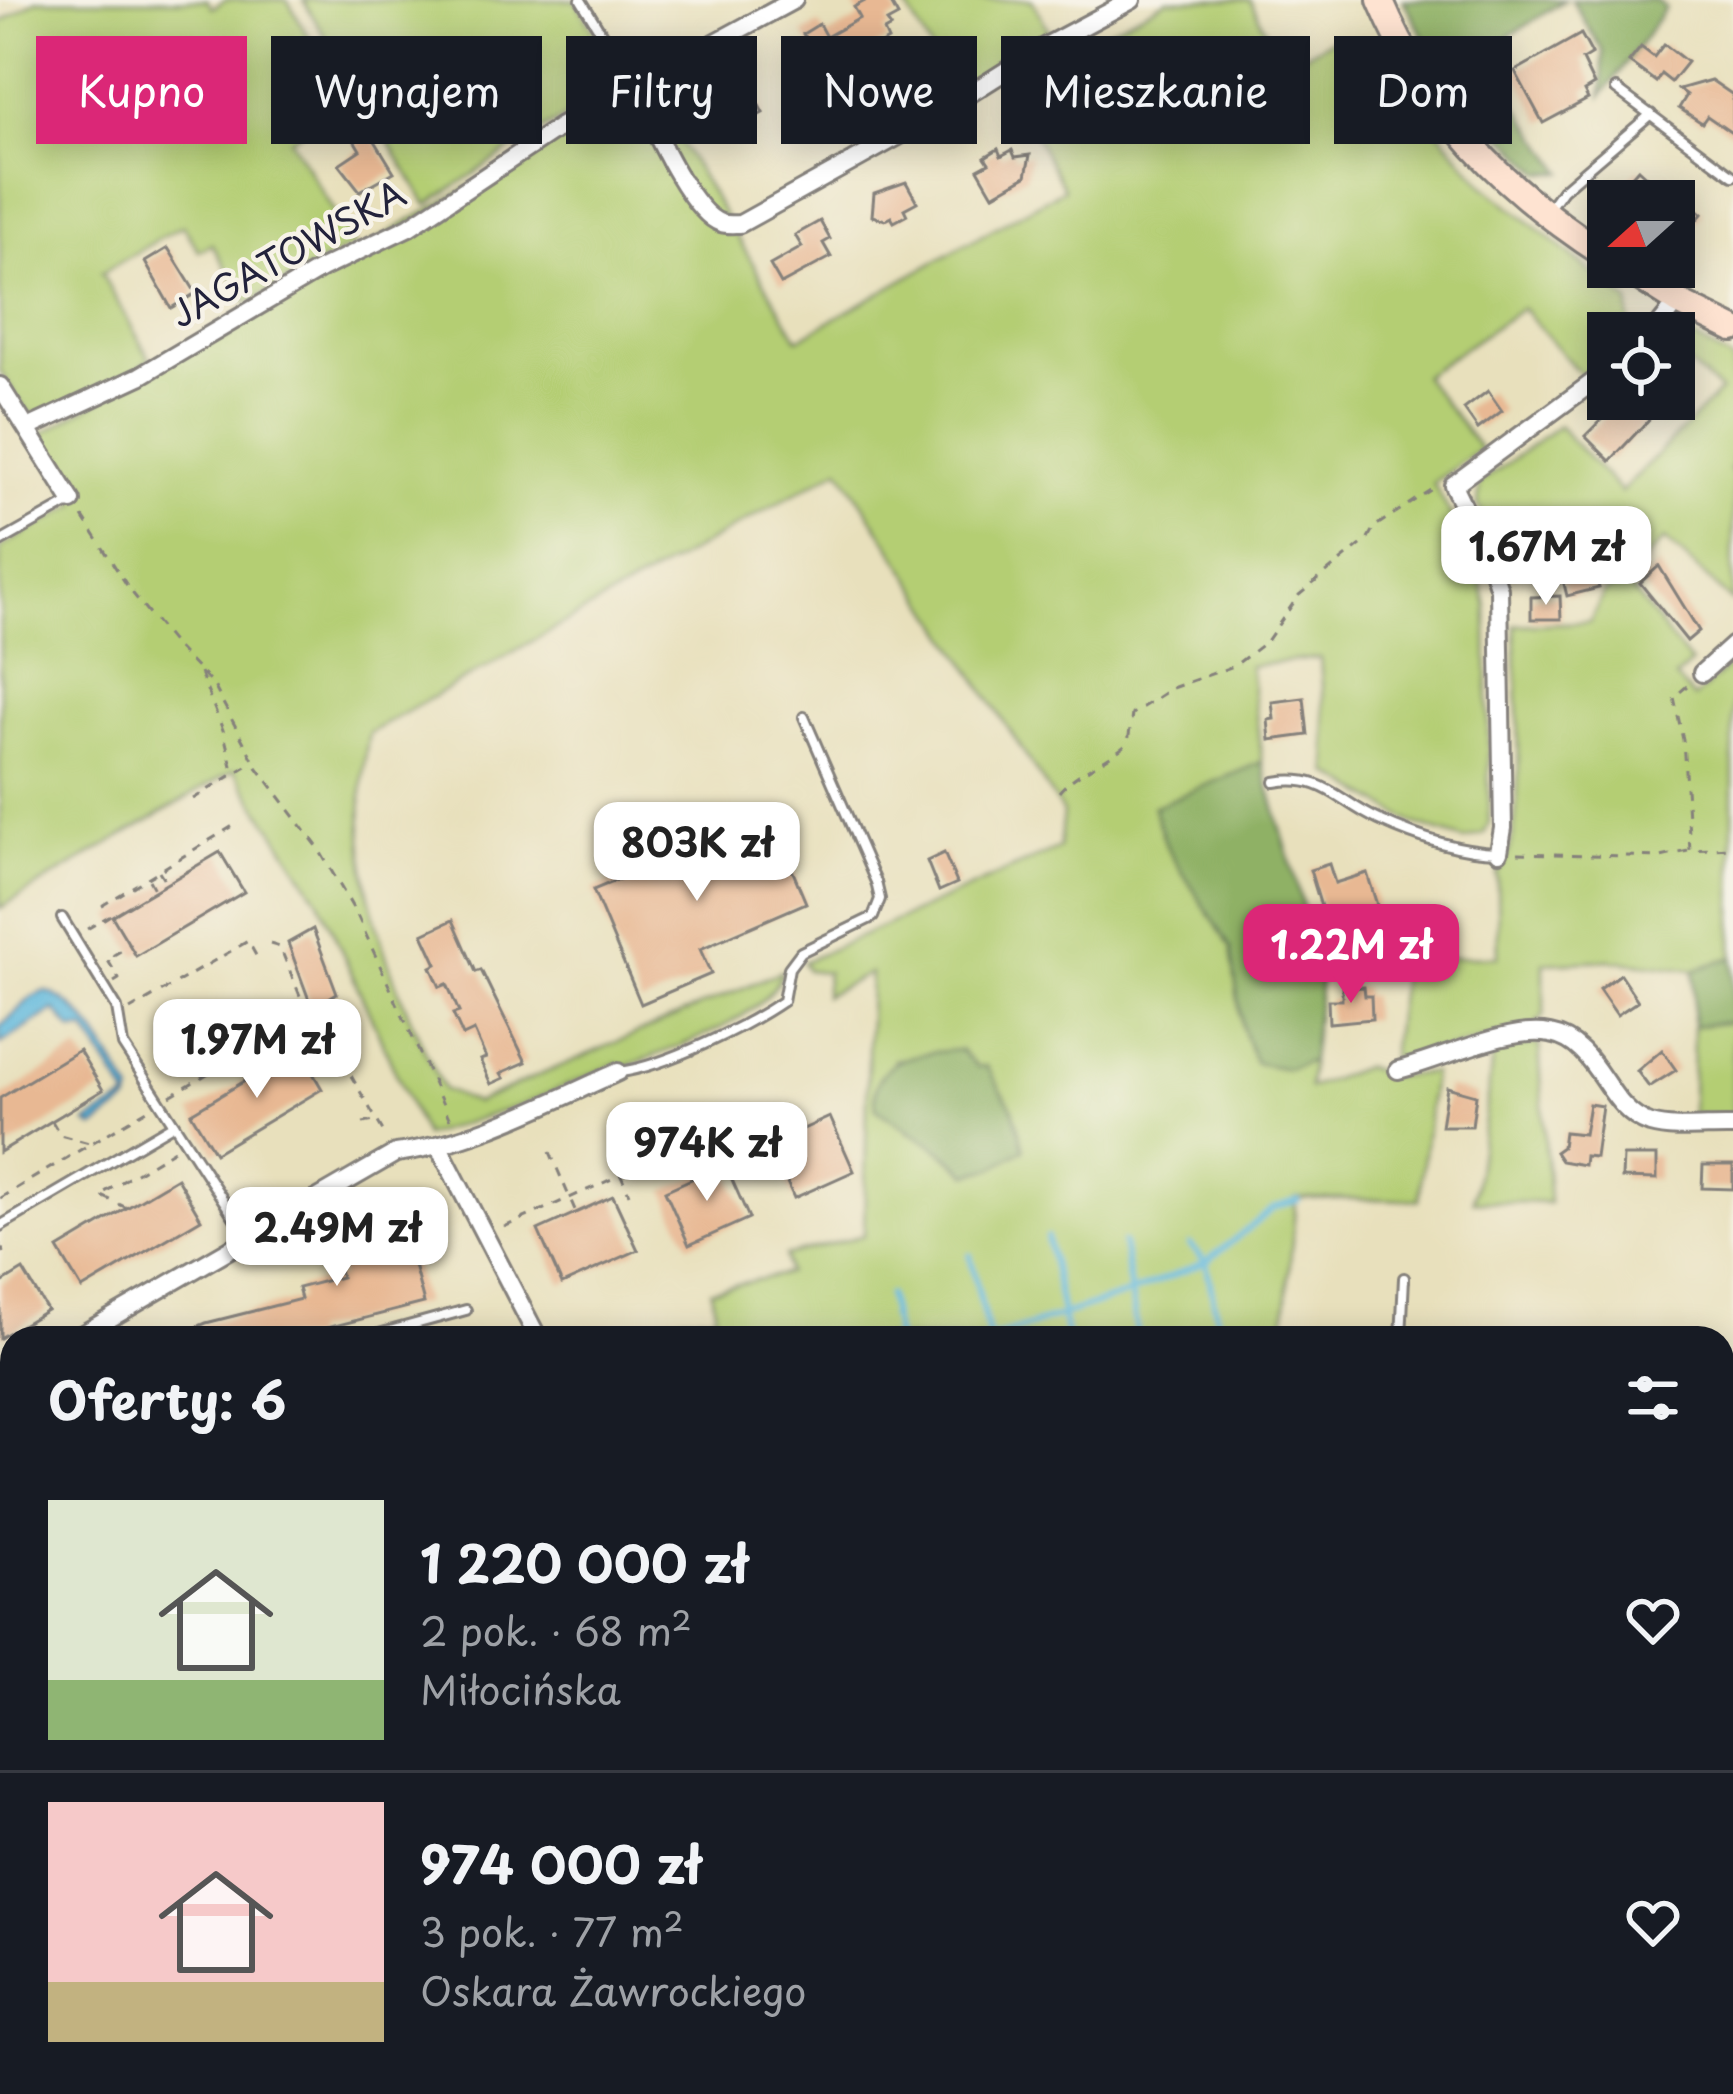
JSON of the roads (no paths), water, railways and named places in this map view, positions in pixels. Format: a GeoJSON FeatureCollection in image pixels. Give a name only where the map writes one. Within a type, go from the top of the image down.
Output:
{"type":"FeatureCollection","features":[{"type":"Feature","properties":{"kind":"street","name":"JAGATOWSKA"},"geometry":{"type":"LineString","coordinates":[[730,36],[794,0]]}},
{"type":"Feature","properties":{"kind":"street"},"geometry":{"type":"LineString","coordinates":[[662,144],[700,206],[720,223],[740,224],[1132,0]]}},
{"type":"Feature","properties":{"kind":"street"},"geometry":{"type":"LineString","coordinates":[[1380,0],[1425,86],[1453,125],[1501,178],[1587,243]]}},
{"type":"Feature","properties":{"kind":"street","name":"JAGATOWSKA"},"geometry":{"type":"LineString","coordinates":[[28,428],[140,376],[321,269],[409,227],[566,124]]}},
{"type":"Feature","properties":{"kind":"street"},"geometry":{"type":"LineString","coordinates":[[1656,288],[1733,329]]}},
{"type":"Feature","properties":{"kind":"street"},"geometry":{"type":"LineString","coordinates":[[1670,312],[1678,302]]}},
{"type":"Feature","properties":{"kind":"street"},"geometry":{"type":"LineString","coordinates":[[0,386],[72,501]]}},
{"type":"Feature","properties":{"kind":"street"},"geometry":{"type":"LineString","coordinates":[[1499,852],[1503,829],[1499,589],[1453,485],[1587,386]]}},
{"type":"Feature","properties":{"kind":"street"},"geometry":{"type":"LineString","coordinates":[[1702,673],[1733,644]]}},
{"type":"Feature","properties":{"kind":"street"},"geometry":{"type":"LineString","coordinates":[[1398,1070],[1500,1039],[1548,1033],[1569,1041],[1588,1057],[1629,1113],[1652,1125],[1733,1126]]}},
{"type":"Feature","properties":{"kind":"street"},"geometry":{"type":"LineString","coordinates":[[97,1326],[396,1154],[458,1138],[618,1072]]}},
{"type":"Feature","properties":{"kind":"street"},"geometry":{"type":"LineString","coordinates":[[438,1145],[532,1326]]}},
{"type":"Feature","properties":{"kind":"lane"},"geometry":{"type":"LineString","coordinates":[[581,0],[603,36]]}},
{"type":"Feature","properties":{"kind":"lane"},"geometry":{"type":"LineString","coordinates":[[1616,89],[1733,176]]}},
{"type":"Feature","properties":{"kind":"lane"},"geometry":{"type":"LineString","coordinates":[[1544,214],[1562,190],[1651,114]]}},
{"type":"Feature","properties":{"kind":"lane"},"geometry":{"type":"LineString","coordinates":[[0,542],[72,501]]}},
{"type":"Feature","properties":{"kind":"lane"},"geometry":{"type":"LineString","coordinates":[[618,1072],[760,1018],[783,1001],[789,968],[801,952],[873,917],[880,899],[876,882],[804,717]]}},
{"type":"Feature","properties":{"kind":"lane"},"geometry":{"type":"LineString","coordinates":[[1275,782],[1310,780],[1376,819],[1456,849],[1499,852]]}},
{"type":"Feature","properties":{"kind":"lane"},"geometry":{"type":"LineString","coordinates":[[62,918],[117,1008],[123,1045],[248,1239]]}},
{"type":"Feature","properties":{"kind":"lane"},"geometry":{"type":"LineString","coordinates":[[0,1226],[174,1124]]}},
{"type":"Feature","properties":{"kind":"lane"},"geometry":{"type":"LineString","coordinates":[[1402,1326],[1404,1278]]}},
{"type":"Feature","properties":{"kind":"lane"},"geometry":{"type":"LineString","coordinates":[[408,1326],[466,1310]]}},
{"type":"Feature","properties":{"kind":"water"},"geometry":{"type":"Polygon","coordinates":[[[45,991],[85,1020],[132,1093],[129,1102],[94,1128],[87,1123],[127,1096],[86,1030],[72,1030],[55,1010],[0,1044],[0,1027],[45,991]]]}},
{"type":"Feature","properties":{"kind":"waterway"},"geometry":{"type":"LineString","coordinates":[[1030,1326],[1206,1262],[1274,1208],[1298,1200]]}},
{"type":"Feature","properties":{"kind":"waterway"},"geometry":{"type":"LineString","coordinates":[[1047,1237],[1065,1326]]}},
{"type":"Feature","properties":{"kind":"waterway"},"geometry":{"type":"LineString","coordinates":[[1123,1243],[1136,1326]]}},
{"type":"Feature","properties":{"kind":"waterway"},"geometry":{"type":"LineString","coordinates":[[1190,1245],[1206,1262],[1217,1317]]}},
{"type":"Feature","properties":{"kind":"waterway"},"geometry":{"type":"LineString","coordinates":[[970,1255],[986,1326]]}},
{"type":"Feature","properties":{"kind":"waterway"},"geometry":{"type":"LineString","coordinates":[[888,1295],[894,1326]]}}]}
